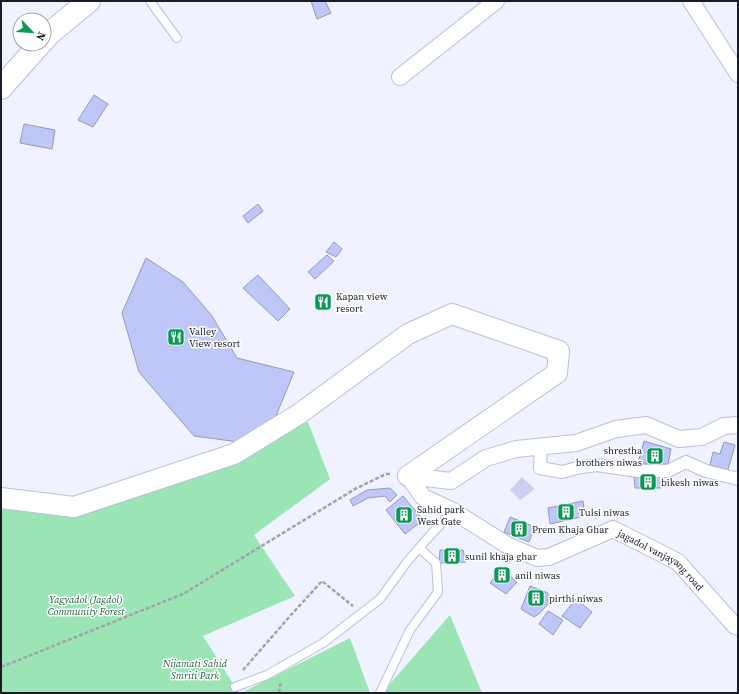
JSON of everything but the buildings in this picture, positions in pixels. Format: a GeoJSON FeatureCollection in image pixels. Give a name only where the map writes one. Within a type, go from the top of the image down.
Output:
{"type":"FeatureCollection","features":[{"type":"Feature","properties":{"kind":"main road"},"geometry":{"type":"LineString","coordinates":[[52,32],[89,1]]}},
{"type":"Feature","properties":{"kind":"main road"},"geometry":{"type":"LineString","coordinates":[[1,88],[33,52]]}},
{"type":"Feature","properties":{"kind":"street"},"geometry":{"type":"LineString","coordinates":[[400,77],[496,1]]}},
{"type":"Feature","properties":{"kind":"street"},"geometry":{"type":"LineString","coordinates":[[691,1],[738,74]]}},
{"type":"Feature","properties":{"kind":"street"},"geometry":{"type":"LineString","coordinates":[[1,498],[74,507],[234,454],[299,414],[408,334],[452,314],[559,351],[557,373],[408,476]]}},
{"type":"Feature","properties":{"kind":"street"},"geometry":{"type":"LineString","coordinates":[[408,476],[451,481],[486,458],[516,449],[576,443],[616,429],[646,425],[679,439],[702,436],[724,426],[738,425]]}},
{"type":"Feature","properties":{"kind":"street"},"geometry":{"type":"LineString","coordinates":[[541,446],[540,468],[562,472],[597,465],[638,471],[668,471],[686,462],[706,471],[738,479]]}},
{"type":"Feature","properties":{"kind":"street","name":"jagadol vanjayang road"},"geometry":{"type":"LineString","coordinates":[[408,476],[423,497],[453,511],[507,545],[537,558],[549,557],[614,529],[678,562],[735,626],[738,627]]}},
{"type":"Feature","properties":{"kind":"lane"},"geometry":{"type":"LineString","coordinates":[[150,1],[177,38]]}},
{"type":"Feature","properties":{"kind":"lane"},"geometry":{"type":"LineString","coordinates":[[235,687],[267,675],[323,643],[380,599],[406,562],[453,511]]}},
{"type":"Feature","properties":{"kind":"lane"},"geometry":{"type":"LineString","coordinates":[[380,693],[410,630],[438,592],[436,563],[419,548]]}},
{"type":"Feature","properties":{"kind":"path"},"geometry":{"type":"LineString","coordinates":[[1,667],[183,594],[355,489],[386,474],[408,476]]}},
{"type":"Feature","properties":{"kind":"path"},"geometry":{"type":"LineString","coordinates":[[239,675],[291,614],[322,581],[355,608],[366,600],[371,606]]}},
{"type":"Feature","properties":{"kind":"green space","name":"Yagyadol (Jagdol) Community Forest"},"geometry":{"type":"Polygon","coordinates":[[[308,422],[330,479],[254,535],[295,596],[203,636],[239,693],[1,693],[1,510],[4,509],[76,518],[308,422]]]}},
{"type":"Feature","properties":{"kind":"green space"},"geometry":{"type":"Polygon","coordinates":[[[450,615],[482,693],[382,693],[450,615]]]}},
{"type":"Feature","properties":{"kind":"green space"},"geometry":{"type":"Polygon","coordinates":[[[350,638],[370,693],[241,693],[350,638]]]}},
{"type":"Feature","properties":{"kind":"water"},"geometry":{"type":"Polygon","coordinates":[[[522,477],[535,489],[520,500],[510,490],[522,477]]]}},
{"type":"Feature","properties":{"kind":"place","name":"Kapan view resort"},"geometry":{"type":"Point","coordinates":[323,302]}},
{"type":"Feature","properties":{"kind":"place","name":"Valley View resort"},"geometry":{"type":"Point","coordinates":[176,337]}},
{"type":"Feature","properties":{"kind":"place","name":"shrestha brothers niwas"},"geometry":{"type":"Point","coordinates":[655,456]}},
{"type":"Feature","properties":{"kind":"place","name":"bikesh niwas"},"geometry":{"type":"Point","coordinates":[648,482]}},
{"type":"Feature","properties":{"kind":"place","name":"Tulsi niwas"},"geometry":{"type":"Point","coordinates":[566,512]}},
{"type":"Feature","properties":{"kind":"place","name":"Sahid park West Gate"},"geometry":{"type":"Point","coordinates":[404,515]}},
{"type":"Feature","properties":{"kind":"place","name":"Prem Khaja Ghar"},"geometry":{"type":"Point","coordinates":[519,529]}},
{"type":"Feature","properties":{"kind":"place","name":"sunil khaja ghar"},"geometry":{"type":"Point","coordinates":[452,556]}},
{"type":"Feature","properties":{"kind":"place","name":"anil niwas"},"geometry":{"type":"Point","coordinates":[502,575]}},
{"type":"Feature","properties":{"kind":"place","name":"pirthi niwas"},"geometry":{"type":"Point","coordinates":[536,598]}},
{"type":"Feature","properties":{"kind":"park label","name":"Nijamati Sahid Smriti Park"},"geometry":{"type":"Point","coordinates":[195,668]}}]}
